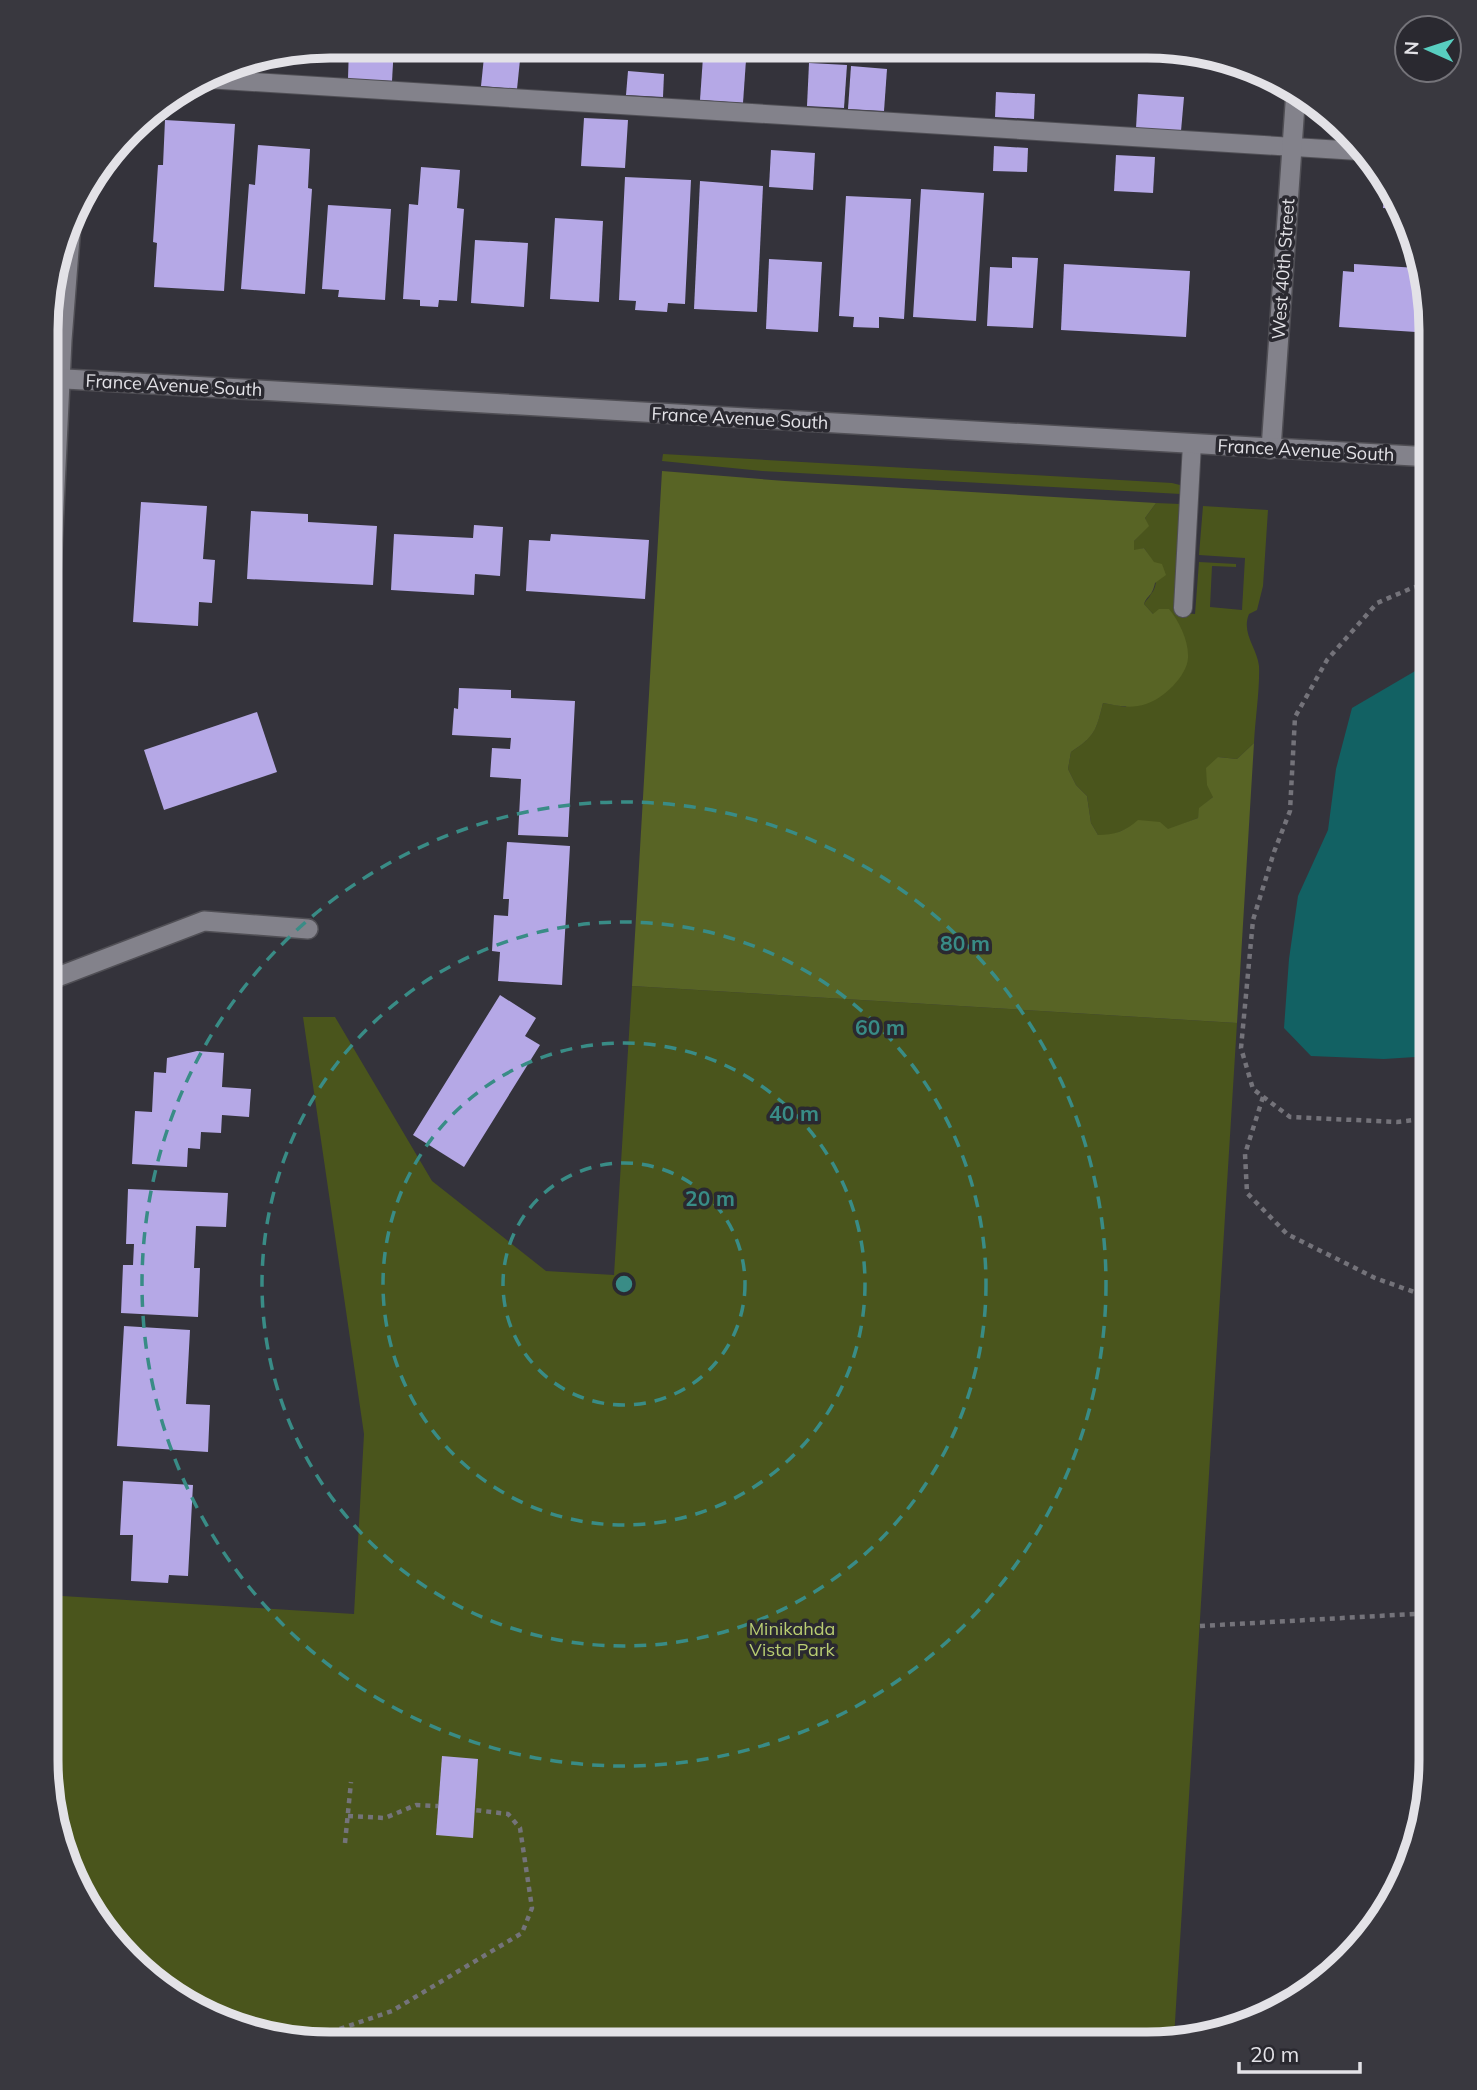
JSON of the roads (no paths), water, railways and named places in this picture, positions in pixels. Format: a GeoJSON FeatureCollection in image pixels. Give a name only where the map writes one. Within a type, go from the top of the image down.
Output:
{"type":"FeatureCollection","features":[{"type":"Feature","properties":{"kind":"main road","name":"West 40th Street"},"geometry":{"type":"LineString","coordinates":[[1271,449],[1295,102]]}},
{"type":"Feature","properties":{"kind":"main road"},"geometry":{"type":"LineString","coordinates":[[58,362],[69,254]]}},
{"type":"Feature","properties":{"kind":"main road","name":"France Avenue South"},"geometry":{"type":"LineString","coordinates":[[58,378],[1419,456]]}},
{"type":"Feature","properties":{"kind":"main road"},"geometry":{"type":"LineString","coordinates":[[58,977],[204,921],[309,929]]}},
{"type":"Feature","properties":{"kind":"lane"},"geometry":{"type":"LineString","coordinates":[[222,80],[1352,151]]}},
{"type":"Feature","properties":{"kind":"lane"},"geometry":{"type":"LineString","coordinates":[[1183,608],[1192,444]]}},
{"type":"Feature","properties":{"kind":"water"},"geometry":{"type":"Polygon","coordinates":[[[1419,669],[1419,1057],[1384,1059],[1311,1056],[1284,1028],[1289,959],[1298,896],[1328,830],[1336,769],[1352,708],[1419,669]]]}},
{"type":"Feature","properties":{"kind":"park label","name":"Minikahda Vista Park"},"geometry":{"type":"Point","coordinates":[792,1638]}}]}
